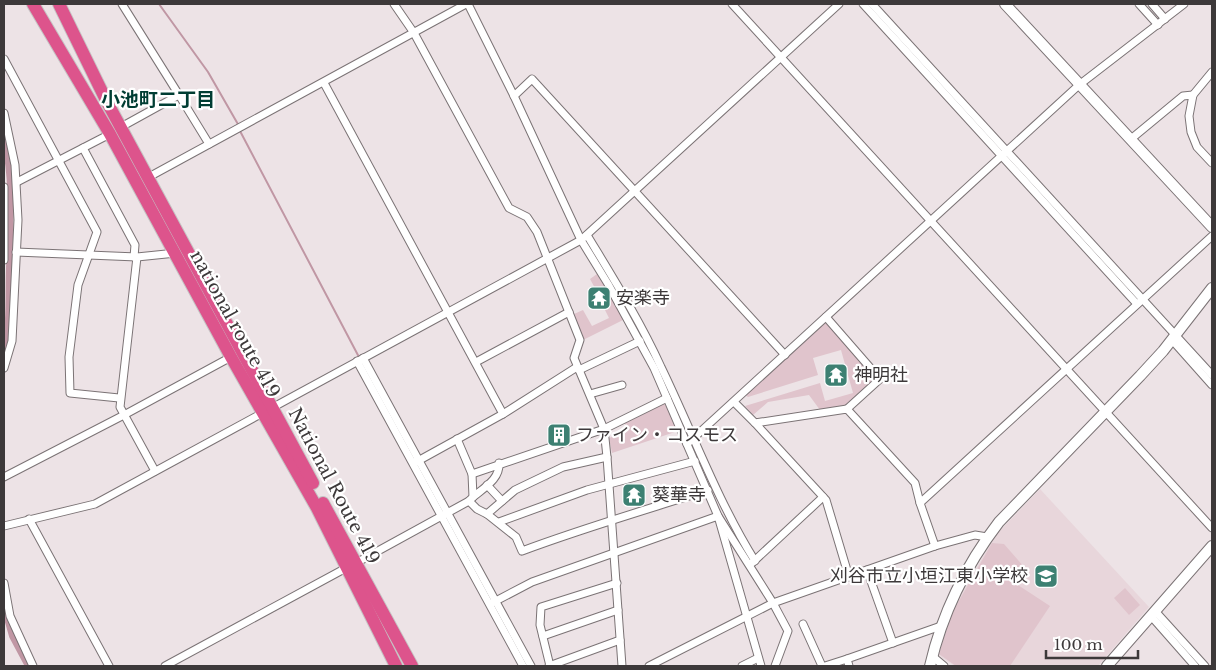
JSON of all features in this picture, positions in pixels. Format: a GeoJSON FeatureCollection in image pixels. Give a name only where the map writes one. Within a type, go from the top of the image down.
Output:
{"type":"FeatureCollection","features":[{"type":"Feature","properties":{"kind":"highway","name":"national route 419"},"geometry":{"type":"LineString","coordinates":[[33,4],[115,131],[230,357],[268,410]]}},
{"type":"Feature","properties":{"kind":"highway","name":"National Route 419"},"geometry":{"type":"LineString","coordinates":[[59,4],[115,131],[147,178],[351,566],[412,666]]}},
{"type":"Feature","properties":{"kind":"highway","name":"national route 419"},"geometry":{"type":"LineString","coordinates":[[351,566],[396,666]]}},
{"type":"Feature","properties":{"kind":"street"},"geometry":{"type":"LineString","coordinates":[[122,4],[209,144]]}},
{"type":"Feature","properties":{"kind":"street"},"geometry":{"type":"LineString","coordinates":[[394,4],[414,33],[509,208],[527,217],[537,232],[580,340],[574,358],[604,429],[610,483],[622,666]]}},
{"type":"Feature","properties":{"kind":"street"},"geometry":{"type":"LineString","coordinates":[[147,178],[467,4],[514,96],[581,240],[640,341],[708,490],[718,516],[745,616],[761,666]]}},
{"type":"Feature","properties":{"kind":"street"},"geometry":{"type":"LineString","coordinates":[[732,4],[1212,528]]}},
{"type":"Feature","properties":{"kind":"street"},"geometry":{"type":"LineString","coordinates":[[4,526],[90,506],[581,240],[840,4]]}},
{"type":"Feature","properties":{"kind":"street"},"geometry":{"type":"LineString","coordinates":[[863,4],[1140,302],[1212,375]]}},
{"type":"Feature","properties":{"kind":"street"},"geometry":{"type":"LineString","coordinates":[[872,4],[1004,154]]}},
{"type":"Feature","properties":{"kind":"street"},"geometry":{"type":"LineString","coordinates":[[1005,4],[1212,227]]}},
{"type":"Feature","properties":{"kind":"street"},"geometry":{"type":"LineString","coordinates":[[1139,4],[1158,25]]}},
{"type":"Feature","properties":{"kind":"street"},"geometry":{"type":"LineString","coordinates":[[1152,4],[1165,19]]}},
{"type":"Feature","properties":{"kind":"street"},"geometry":{"type":"LineString","coordinates":[[687,444],[1079,85],[1184,4]]}},
{"type":"Feature","properties":{"kind":"street"},"geometry":{"type":"LineString","coordinates":[[4,59],[97,232],[78,285],[69,357],[70,393],[119,398]]}},
{"type":"Feature","properties":{"kind":"street"},"geometry":{"type":"LineString","coordinates":[[1212,74],[1193,95],[1188,116],[1191,132],[1197,147],[1212,163]]}},
{"type":"Feature","properties":{"kind":"street"},"geometry":{"type":"LineString","coordinates":[[514,96],[532,79],[785,355]]}},
{"type":"Feature","properties":{"kind":"street"},"geometry":{"type":"LineString","coordinates":[[324,83],[503,414]]}},
{"type":"Feature","properties":{"kind":"street"},"geometry":{"type":"LineString","coordinates":[[17,182],[179,95]]}},
{"type":"Feature","properties":{"kind":"street"},"geometry":{"type":"LineString","coordinates":[[1131,139],[1183,96],[1193,95]]}},
{"type":"Feature","properties":{"kind":"street"},"geometry":{"type":"LineString","coordinates":[[4,113],[17,182],[12,341],[4,368]]}},
{"type":"Feature","properties":{"kind":"street"},"geometry":{"type":"LineString","coordinates":[[83,148],[135,245],[119,398],[120,407],[154,471]]}},
{"type":"Feature","properties":{"kind":"street"},"geometry":{"type":"LineString","coordinates":[[4,188],[4,260]]}},
{"type":"Feature","properties":{"kind":"street"},"geometry":{"type":"LineString","coordinates":[[587,234],[646,337],[735,530],[788,631],[775,666]]}},
{"type":"Feature","properties":{"kind":"street"},"geometry":{"type":"LineString","coordinates":[[920,503],[1212,236]]}},
{"type":"Feature","properties":{"kind":"street"},"geometry":{"type":"LineString","coordinates":[[16,252],[135,257],[176,253]]}},
{"type":"Feature","properties":{"kind":"street"},"geometry":{"type":"LineString","coordinates":[[944,666],[931,661],[941,626],[956,591],[987,538],[999,522],[1140,376],[1174,338],[1212,288]]}},
{"type":"Feature","properties":{"kind":"street"},"geometry":{"type":"LineString","coordinates":[[476,362],[569,312]]}},
{"type":"Feature","properties":{"kind":"street"},"geometry":{"type":"LineString","coordinates":[[755,423],[847,409],[880,379],[826,317]]}},
{"type":"Feature","properties":{"kind":"street"},"geometry":{"type":"LineString","coordinates":[[1174,338],[1212,385]]}},
{"type":"Feature","properties":{"kind":"street"},"geometry":{"type":"LineString","coordinates":[[416,462],[503,414],[578,369],[640,341]]}},
{"type":"Feature","properties":{"kind":"street"},"geometry":{"type":"LineString","coordinates":[[4,477],[124,415],[230,357]]}},
{"type":"Feature","properties":{"kind":"street"},"geometry":{"type":"LineString","coordinates":[[360,360],[493,602],[531,666]]}},
{"type":"Feature","properties":{"kind":"street"},"geometry":{"type":"LineString","coordinates":[[590,394],[622,385]]}},
{"type":"Feature","properties":{"kind":"street"},"geometry":{"type":"LineString","coordinates":[[472,474],[499,463],[604,429],[667,398]]}},
{"type":"Feature","properties":{"kind":"street"},"geometry":{"type":"LineString","coordinates":[[734,402],[823,497],[849,576]]}},
{"type":"Feature","properties":{"kind":"street"},"geometry":{"type":"LineString","coordinates":[[847,409],[915,483],[920,503],[936,546]]}},
{"type":"Feature","properties":{"kind":"street"},"geometry":{"type":"LineString","coordinates":[[457,439],[472,474],[471,499],[477,510],[499,522],[516,537],[522,551],[571,532],[612,522],[708,490]]}},
{"type":"Feature","properties":{"kind":"street"},"geometry":{"type":"LineString","coordinates":[[487,514],[515,490],[563,467],[607,457]]}},
{"type":"Feature","properties":{"kind":"street"},"geometry":{"type":"LineString","coordinates":[[499,522],[565,497],[695,461]]}},
{"type":"Feature","properties":{"kind":"street"},"geometry":{"type":"LineString","coordinates":[[165,666],[471,499],[496,477],[500,471],[499,463]]}},
{"type":"Feature","properties":{"kind":"street"},"geometry":{"type":"LineString","coordinates":[[488,485],[502,501]]}},
{"type":"Feature","properties":{"kind":"street"},"geometry":{"type":"LineString","coordinates":[[752,564],[823,497]]}},
{"type":"Feature","properties":{"kind":"street"},"geometry":{"type":"LineString","coordinates":[[718,516],[752,564]]}},
{"type":"Feature","properties":{"kind":"street"},"geometry":{"type":"LineString","coordinates":[[493,602],[532,582],[718,516]]}},
{"type":"Feature","properties":{"kind":"street"},"geometry":{"type":"LineString","coordinates":[[29,519],[109,666]]}},
{"type":"Feature","properties":{"kind":"street"},"geometry":{"type":"LineString","coordinates":[[649,666],[773,603],[936,546],[975,535],[987,538]]}},
{"type":"Feature","properties":{"kind":"street"},"geometry":{"type":"LineString","coordinates":[[1107,666],[1212,546]]}},
{"type":"Feature","properties":{"kind":"street"},"geometry":{"type":"LineString","coordinates":[[867,570],[893,643]]}},
{"type":"Feature","properties":{"kind":"street"},"geometry":{"type":"LineString","coordinates":[[4,583],[14,625],[34,666]]}},
{"type":"Feature","properties":{"kind":"street"},"geometry":{"type":"LineString","coordinates":[[617,583],[541,607],[540,625],[550,666],[620,640]]}},
{"type":"Feature","properties":{"kind":"street"},"geometry":{"type":"LineString","coordinates":[[493,602],[523,666]]}},
{"type":"Feature","properties":{"kind":"street"},"geometry":{"type":"LineString","coordinates":[[543,636],[618,610]]}},
{"type":"Feature","properties":{"kind":"street"},"geometry":{"type":"LineString","coordinates":[[1154,614],[1195,666]]}},
{"type":"Feature","properties":{"kind":"street"},"geometry":{"type":"LineString","coordinates":[[1154,614],[1205,666]]}},
{"type":"Feature","properties":{"kind":"street"},"geometry":{"type":"LineString","coordinates":[[803,624],[824,666],[848,663],[893,643],[941,626]]}},
{"type":"Feature","properties":{"kind":"street"},"geometry":{"type":"LineString","coordinates":[[742,666],[758,658]]}},
{"type":"Feature","properties":{"kind":"shaded area"},"geometry":{"type":"Polygon","coordinates":[[[597,274],[625,319],[583,340],[574,314],[583,310],[592,326],[609,318],[605,310],[607,308],[605,303],[609,300],[603,287],[596,290],[590,279],[597,274]]]}},
{"type":"Feature","properties":{"kind":"shaded area"},"geometry":{"type":"Polygon","coordinates":[[[826,322],[876,378],[846,406],[820,410],[809,395],[768,402],[753,415],[745,406],[820,383],[825,401],[853,393],[841,350],[813,358],[818,375],[748,397],[745,395],[826,322]]]}},
{"type":"Feature","properties":{"kind":"shaded area"},"geometry":{"type":"Polygon","coordinates":[[[664,402],[678,431],[612,453],[609,438],[628,430],[624,422],[664,402]]]}},
{"type":"Feature","properties":{"kind":"shaded area","name":"刈谷市立小垣江東小学校"},"geometry":{"type":"Polygon","coordinates":[[[1040,489],[1149,607],[1098,666],[955,666],[938,655],[954,607],[995,536],[1040,489]]]}},
{"type":"Feature","properties":{"kind":"shaded area"},"geometry":{"type":"Polygon","coordinates":[[[992,543],[1004,544],[1025,568],[1015,583],[1050,606],[1010,666],[956,666],[939,654],[952,613],[992,543]]]}},
{"type":"Feature","properties":{"kind":"shaded area"},"geometry":{"type":"Polygon","coordinates":[[[1125,588],[1140,605],[1129,615],[1114,598],[1125,588]]]}},
{"type":"Feature","properties":{"kind":"waterway"},"geometry":{"type":"LineString","coordinates":[[159,4],[208,72],[239,126]]}},
{"type":"Feature","properties":{"kind":"waterway"},"geometry":{"type":"LineString","coordinates":[[240,131],[360,359]]}},
{"type":"Feature","properties":{"kind":"waterway"},"geometry":{"type":"LineString","coordinates":[[4,141],[11,205],[8,320],[4,350]]}},
{"type":"Feature","properties":{"kind":"waterway"},"geometry":{"type":"LineString","coordinates":[[4,608],[12,636],[28,666]]}},
{"type":"Feature","properties":{"kind":"place","name":"安楽寺"},"geometry":{"type":"Point","coordinates":[599,298]}},
{"type":"Feature","properties":{"kind":"place","name":"神明社"},"geometry":{"type":"Point","coordinates":[836,375]}},
{"type":"Feature","properties":{"kind":"place","name":"ファイン・コスモス"},"geometry":{"type":"Point","coordinates":[559,435]}},
{"type":"Feature","properties":{"kind":"place","name":"葵華寺"},"geometry":{"type":"Point","coordinates":[634,495]}},
{"type":"Feature","properties":{"kind":"place","name":"刈谷市立小垣江東小学校"},"geometry":{"type":"Point","coordinates":[1046,576]}},
{"type":"Feature","properties":{"kind":"district","name":"小池町二丁目"},"geometry":{"type":"Point","coordinates":[158,99]}}]}
